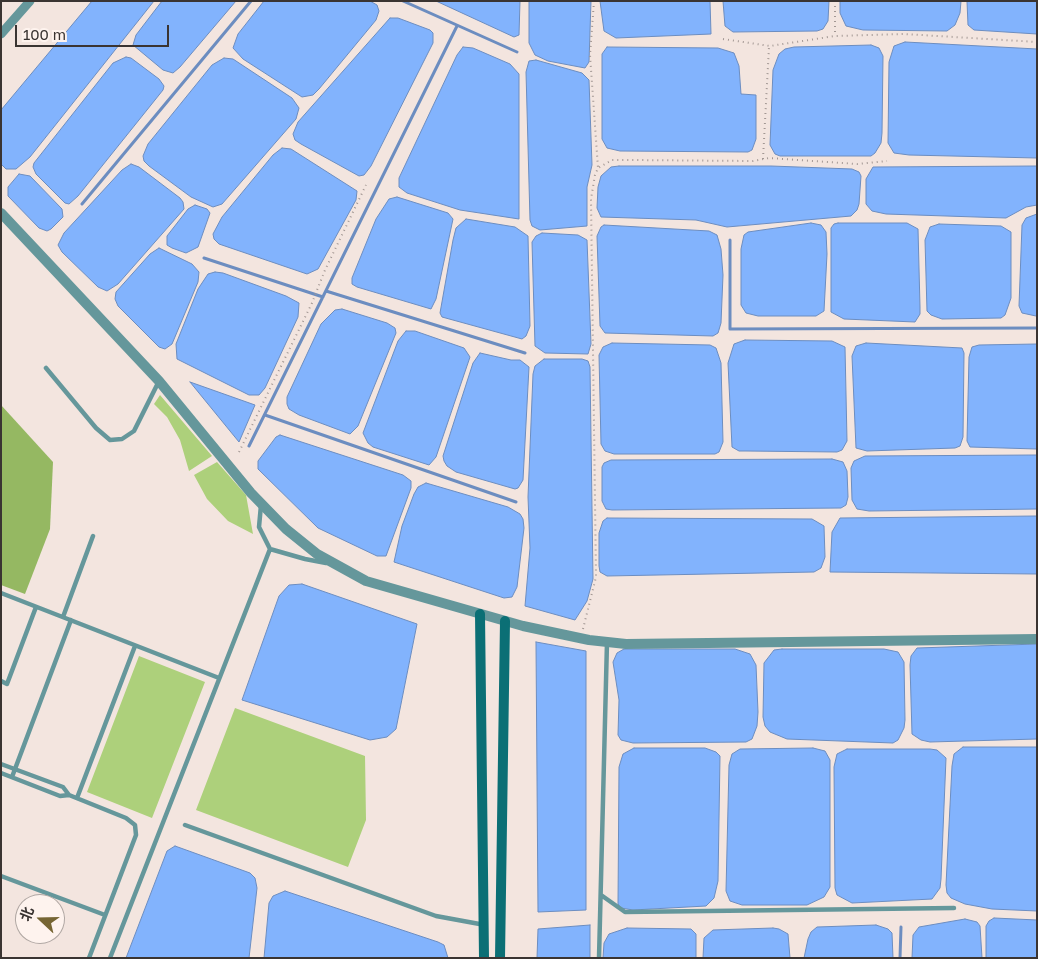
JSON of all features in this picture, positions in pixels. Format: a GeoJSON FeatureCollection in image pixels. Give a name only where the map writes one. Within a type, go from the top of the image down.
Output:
{"type":"FeatureCollection","features":[{"type":"Feature","properties":{"kind":"main road"},"geometry":{"type":"LineString","coordinates":[[480,614],[484,958]]}},
{"type":"Feature","properties":{"kind":"main road"},"geometry":{"type":"LineString","coordinates":[[500,958],[505,621]]}},
{"type":"Feature","properties":{"kind":"street"},"geometry":{"type":"LineString","coordinates":[[1,34],[30,1]]}},
{"type":"Feature","properties":{"kind":"street"},"geometry":{"type":"LineString","coordinates":[[1,213],[159,381],[262,504],[286,529],[317,554],[366,580],[505,621],[581,639],[607,642],[646,644],[1037,639]]}},
{"type":"Feature","properties":{"kind":"lane"},"geometry":{"type":"LineString","coordinates":[[46,368],[96,428],[110,440],[122,439],[134,432],[159,381]]}},
{"type":"Feature","properties":{"kind":"lane"},"geometry":{"type":"LineString","coordinates":[[262,504],[259,528],[270,549],[304,559],[337,565]]}},
{"type":"Feature","properties":{"kind":"lane"},"geometry":{"type":"LineString","coordinates":[[63,617],[93,536]]}},
{"type":"Feature","properties":{"kind":"lane"},"geometry":{"type":"LineString","coordinates":[[110,958],[270,549]]}},
{"type":"Feature","properties":{"kind":"lane"},"geometry":{"type":"LineString","coordinates":[[1,593],[219,678]]}},
{"type":"Feature","properties":{"kind":"lane"},"geometry":{"type":"LineString","coordinates":[[1,681],[8,684],[36,607]]}},
{"type":"Feature","properties":{"kind":"lane"},"geometry":{"type":"LineString","coordinates":[[12,777],[71,620]]}},
{"type":"Feature","properties":{"kind":"lane"},"geometry":{"type":"LineString","coordinates":[[599,958],[607,642]]}},
{"type":"Feature","properties":{"kind":"lane"},"geometry":{"type":"LineString","coordinates":[[76,798],[135,646]]}},
{"type":"Feature","properties":{"kind":"lane"},"geometry":{"type":"LineString","coordinates":[[1,764],[63,787],[69,795]]}},
{"type":"Feature","properties":{"kind":"lane"},"geometry":{"type":"LineString","coordinates":[[1,773],[60,796],[69,795],[131,820],[136,830],[89,958]]}},
{"type":"Feature","properties":{"kind":"lane"},"geometry":{"type":"LineString","coordinates":[[185,824],[436,916],[485,925]]}},
{"type":"Feature","properties":{"kind":"lane"},"geometry":{"type":"LineString","coordinates":[[1,876],[105,915]]}},
{"type":"Feature","properties":{"kind":"lane"},"geometry":{"type":"LineString","coordinates":[[601,894],[625,912],[954,908]]}},
{"type":"Feature","properties":{"kind":"path"},"geometry":{"type":"LineString","coordinates":[[581,639],[596,577],[591,199],[598,168],[590,55],[594,1]]}},
{"type":"Feature","properties":{"kind":"path"},"geometry":{"type":"LineString","coordinates":[[835,1],[836,36]]}},
{"type":"Feature","properties":{"kind":"path"},"geometry":{"type":"LineString","coordinates":[[723,39],[770,46],[836,36],[904,34],[1037,42]]}},
{"type":"Feature","properties":{"kind":"path"},"geometry":{"type":"LineString","coordinates":[[763,159],[770,46]]}},
{"type":"Feature","properties":{"kind":"path"},"geometry":{"type":"LineString","coordinates":[[598,168],[612,160],[763,159],[857,164],[888,161]]}},
{"type":"Feature","properties":{"kind":"path"},"geometry":{"type":"LineString","coordinates":[[239,452],[312,303],[366,185]]}},
{"type":"Feature","properties":{"kind":"green space"},"geometry":{"type":"Polygon","coordinates":[[[160,395],[212,456],[189,471],[180,440],[167,417],[154,404],[160,395]]]}},
{"type":"Feature","properties":{"kind":"green space"},"geometry":{"type":"Polygon","coordinates":[[[1,405],[53,462],[50,529],[25,594],[1,585],[1,405]]]}},
{"type":"Feature","properties":{"kind":"green space"},"geometry":{"type":"Polygon","coordinates":[[[217,462],[246,495],[253,534],[228,521],[207,499],[194,475],[217,462]]]}},
{"type":"Feature","properties":{"kind":"green space"},"geometry":{"type":"Polygon","coordinates":[[[139,656],[205,682],[152,818],[87,792],[139,656]]]}},
{"type":"Feature","properties":{"kind":"green space"},"geometry":{"type":"Polygon","coordinates":[[[235,708],[365,756],[366,820],[348,867],[196,810],[235,708]]]}},
{"type":"Feature","properties":{"kind":"water"},"geometry":{"type":"Polygon","coordinates":[[[92,1],[154,1],[30,157],[16,169],[6,169],[1,164],[1,110],[92,1]]]}},
{"type":"Feature","properties":{"kind":"water"},"geometry":{"type":"Polygon","coordinates":[[[162,1],[236,1],[173,73],[163,70],[133,45],[136,35],[162,1]]]}},
{"type":"Feature","properties":{"kind":"water"},"geometry":{"type":"Polygon","coordinates":[[[264,1],[370,1],[377,5],[379,11],[376,20],[319,89],[313,95],[302,97],[243,59],[233,48],[238,34],[264,1]]]}},
{"type":"Feature","properties":{"kind":"water"},"geometry":{"type":"Polygon","coordinates":[[[436,1],[520,1],[519,35],[514,37],[436,1]]]}},
{"type":"Feature","properties":{"kind":"water"},"geometry":{"type":"Polygon","coordinates":[[[529,1],[591,1],[589,62],[585,68],[548,61],[535,55],[529,43],[529,1]]]}},
{"type":"Feature","properties":{"kind":"water"},"geometry":{"type":"Polygon","coordinates":[[[600,1],[710,1],[711,34],[616,38],[604,31],[600,1]]]}},
{"type":"Feature","properties":{"kind":"water"},"geometry":{"type":"Polygon","coordinates":[[[723,1],[829,1],[828,21],[823,29],[817,31],[733,32],[725,26],[723,1]]]}},
{"type":"Feature","properties":{"kind":"water"},"geometry":{"type":"Polygon","coordinates":[[[840,1],[961,1],[960,13],[955,25],[947,31],[863,30],[846,26],[840,13],[840,1]]]}},
{"type":"Feature","properties":{"kind":"water"},"geometry":{"type":"Polygon","coordinates":[[[967,1],[1037,1],[1037,34],[974,30],[968,25],[967,1]]]}},
{"type":"Feature","properties":{"kind":"water"},"geometry":{"type":"Polygon","coordinates":[[[390,18],[398,18],[430,30],[433,33],[433,43],[371,166],[364,175],[359,176],[301,144],[295,140],[293,134],[298,122],[390,18]]]}},
{"type":"Feature","properties":{"kind":"water"},"geometry":{"type":"Polygon","coordinates":[[[905,42],[1037,49],[1037,158],[894,153],[888,143],[889,62],[894,46],[905,42]]]}},
{"type":"Feature","properties":{"kind":"water"},"geometry":{"type":"Polygon","coordinates":[[[871,45],[879,48],[883,56],[882,133],[881,143],[875,153],[871,156],[780,156],[775,154],[770,145],[773,70],[779,54],[785,49],[794,47],[871,45]]]}},
{"type":"Feature","properties":{"kind":"water"},"geometry":{"type":"Polygon","coordinates":[[[463,47],[473,48],[510,64],[519,74],[519,219],[460,210],[407,193],[399,187],[399,178],[457,55],[463,47]]]}},
{"type":"Feature","properties":{"kind":"water"},"geometry":{"type":"Polygon","coordinates":[[[607,47],[718,48],[734,53],[739,66],[741,94],[756,95],[756,139],[752,150],[748,152],[620,151],[607,148],[602,139],[602,54],[607,47]]]}},
{"type":"Feature","properties":{"kind":"water"},"geometry":{"type":"Polygon","coordinates":[[[126,57],[131,58],[159,79],[164,86],[163,90],[78,196],[69,204],[65,203],[36,174],[33,167],[34,163],[113,63],[126,57]]]}},
{"type":"Feature","properties":{"kind":"water"},"geometry":{"type":"Polygon","coordinates":[[[224,58],[233,59],[292,98],[299,108],[296,119],[222,204],[213,207],[191,197],[149,166],[144,161],[143,156],[148,144],[212,65],[224,58]]]}},
{"type":"Feature","properties":{"kind":"water"},"geometry":{"type":"Polygon","coordinates":[[[536,60],[582,73],[589,80],[592,165],[587,187],[587,226],[540,230],[532,226],[530,220],[526,72],[529,61],[536,60]]]}},
{"type":"Feature","properties":{"kind":"water"},"geometry":{"type":"Polygon","coordinates":[[[282,148],[291,149],[357,191],[356,200],[318,269],[307,274],[219,244],[214,239],[213,234],[222,217],[273,155],[282,148]]]}},
{"type":"Feature","properties":{"kind":"water"},"geometry":{"type":"Polygon","coordinates":[[[131,164],[139,167],[180,198],[184,209],[118,284],[107,291],[98,287],[62,252],[58,245],[64,233],[122,170],[131,164]]]}},
{"type":"Feature","properties":{"kind":"water"},"geometry":{"type":"Polygon","coordinates":[[[771,166],[852,169],[859,172],[861,176],[859,204],[857,210],[851,216],[727,227],[696,220],[601,217],[597,208],[598,187],[601,176],[611,167],[771,166]]]}},
{"type":"Feature","properties":{"kind":"water"},"geometry":{"type":"Polygon","coordinates":[[[1037,166],[1037,205],[1026,207],[1006,218],[886,214],[872,211],[866,204],[866,179],[873,167],[1037,166]]]}},
{"type":"Feature","properties":{"kind":"water"},"geometry":{"type":"Polygon","coordinates":[[[19,174],[30,176],[62,209],[63,217],[51,229],[47,231],[39,228],[8,196],[8,187],[19,174]]]}},
{"type":"Feature","properties":{"kind":"water"},"geometry":{"type":"Polygon","coordinates":[[[397,197],[448,213],[453,219],[436,299],[431,309],[352,284],[352,278],[376,219],[389,199],[397,197]]]}},
{"type":"Feature","properties":{"kind":"water"},"geometry":{"type":"Polygon","coordinates":[[[195,205],[207,209],[210,213],[198,247],[186,253],[167,245],[167,236],[188,209],[195,205]]]}},
{"type":"Feature","properties":{"kind":"water"},"geometry":{"type":"Polygon","coordinates":[[[1037,214],[1036,316],[1022,313],[1019,306],[1022,225],[1026,218],[1037,214]]]}},
{"type":"Feature","properties":{"kind":"water"},"geometry":{"type":"Polygon","coordinates":[[[466,219],[515,227],[528,236],[530,326],[526,336],[522,339],[442,317],[440,313],[456,228],[466,219]]]}},
{"type":"Feature","properties":{"kind":"water"},"geometry":{"type":"Polygon","coordinates":[[[811,223],[821,225],[826,232],[827,254],[824,311],[816,316],[758,316],[746,313],[741,305],[741,249],[744,235],[748,232],[811,223]]]}},
{"type":"Feature","properties":{"kind":"water"},"geometry":{"type":"Polygon","coordinates":[[[907,223],[918,229],[920,314],[915,322],[844,319],[831,312],[831,228],[834,224],[907,223]]]}},
{"type":"Feature","properties":{"kind":"water"},"geometry":{"type":"Polygon","coordinates":[[[939,224],[1001,226],[1011,232],[1011,298],[1005,315],[1001,318],[942,319],[931,315],[927,311],[925,240],[930,227],[939,224]]]}},
{"type":"Feature","properties":{"kind":"water"},"geometry":{"type":"Polygon","coordinates":[[[604,225],[709,231],[717,235],[721,249],[723,275],[721,323],[718,333],[713,336],[605,333],[600,326],[597,236],[604,225]]]}},
{"type":"Feature","properties":{"kind":"water"},"geometry":{"type":"Polygon","coordinates":[[[542,233],[578,235],[587,240],[591,344],[588,354],[545,353],[535,346],[532,242],[536,236],[542,233]]]}},
{"type":"Feature","properties":{"kind":"water"},"geometry":{"type":"Polygon","coordinates":[[[159,248],[192,264],[199,272],[198,282],[172,344],[165,349],[159,347],[118,306],[115,299],[116,292],[150,254],[159,248]]]}},
{"type":"Feature","properties":{"kind":"water"},"geometry":{"type":"Polygon","coordinates":[[[215,272],[223,273],[286,296],[299,303],[298,317],[265,388],[259,395],[249,395],[177,359],[176,344],[198,289],[208,274],[215,272]]]}},
{"type":"Feature","properties":{"kind":"water"},"geometry":{"type":"Polygon","coordinates":[[[342,309],[387,323],[395,328],[396,333],[358,426],[350,434],[299,415],[289,409],[287,404],[287,397],[321,324],[335,310],[342,309]]]}},
{"type":"Feature","properties":{"kind":"water"},"geometry":{"type":"Polygon","coordinates":[[[406,331],[415,331],[464,348],[470,357],[436,457],[429,465],[373,447],[368,443],[363,433],[398,341],[406,331]]]}},
{"type":"Feature","properties":{"kind":"water"},"geometry":{"type":"Polygon","coordinates":[[[745,340],[832,341],[845,347],[847,441],[842,450],[837,452],[739,451],[732,447],[728,363],[734,344],[745,340]]]}},
{"type":"Feature","properties":{"kind":"water"},"geometry":{"type":"Polygon","coordinates":[[[612,343],[710,345],[716,348],[721,363],[723,442],[719,452],[715,454],[614,454],[605,451],[601,444],[599,355],[603,347],[612,343]]]}},
{"type":"Feature","properties":{"kind":"water"},"geometry":{"type":"Polygon","coordinates":[[[866,343],[962,348],[964,353],[963,437],[960,446],[955,448],[867,451],[856,448],[852,356],[856,346],[866,343]]]}},
{"type":"Feature","properties":{"kind":"water"},"geometry":{"type":"Polygon","coordinates":[[[1037,344],[1037,449],[970,447],[967,441],[969,357],[972,347],[979,345],[1037,344]]]}},
{"type":"Feature","properties":{"kind":"water"},"geometry":{"type":"Polygon","coordinates":[[[480,353],[511,360],[520,360],[529,367],[523,480],[518,488],[515,489],[456,472],[447,466],[444,461],[443,456],[473,363],[480,353]]]}},
{"type":"Feature","properties":{"kind":"water"},"geometry":{"type":"Polygon","coordinates":[[[544,359],[582,359],[588,361],[590,367],[593,579],[587,601],[575,620],[525,606],[530,548],[528,497],[533,374],[535,366],[544,359]]]}},
{"type":"Feature","properties":{"kind":"water"},"geometry":{"type":"Polygon","coordinates":[[[190,382],[255,405],[239,442],[190,382]]]}},
{"type":"Feature","properties":{"kind":"water"},"geometry":{"type":"Polygon","coordinates":[[[280,435],[403,475],[411,481],[411,488],[386,556],[377,556],[318,528],[258,469],[258,461],[276,437],[280,435]]]}},
{"type":"Feature","properties":{"kind":"water"},"geometry":{"type":"Polygon","coordinates":[[[1037,455],[1037,509],[869,511],[857,509],[852,500],[851,468],[854,461],[865,456],[1037,455]]]}},
{"type":"Feature","properties":{"kind":"water"},"geometry":{"type":"Polygon","coordinates":[[[832,459],[843,462],[847,471],[848,497],[846,505],[841,508],[612,510],[606,509],[602,501],[602,467],[604,463],[611,460],[832,459]]]}},
{"type":"Feature","properties":{"kind":"water"},"geometry":{"type":"Polygon","coordinates":[[[426,483],[508,507],[520,514],[523,519],[524,528],[517,587],[512,597],[504,598],[394,562],[402,526],[414,494],[418,487],[426,483]]]}},
{"type":"Feature","properties":{"kind":"water"},"geometry":{"type":"Polygon","coordinates":[[[1037,516],[1037,574],[830,572],[832,532],[840,518],[1037,516]]]}},
{"type":"Feature","properties":{"kind":"water"},"geometry":{"type":"Polygon","coordinates":[[[607,518],[812,519],[824,526],[825,557],[821,568],[814,572],[607,576],[600,572],[599,533],[603,521],[607,518]]]}},
{"type":"Feature","properties":{"kind":"water"},"geometry":{"type":"Polygon","coordinates":[[[302,584],[417,624],[396,729],[387,737],[370,740],[242,700],[279,596],[289,585],[302,584]]]}},
{"type":"Feature","properties":{"kind":"water"},"geometry":{"type":"Polygon","coordinates":[[[536,642],[586,651],[586,910],[538,912],[536,642]]]}},
{"type":"Feature","properties":{"kind":"water"},"geometry":{"type":"Polygon","coordinates":[[[1037,644],[1037,739],[930,742],[921,740],[912,734],[910,665],[911,656],[917,648],[1037,644]]]}},
{"type":"Feature","properties":{"kind":"water"},"geometry":{"type":"Polygon","coordinates":[[[624,649],[735,649],[750,654],[756,665],[758,712],[757,726],[752,739],[746,742],[633,743],[621,740],[618,735],[619,700],[613,662],[617,653],[624,649]]]}},
{"type":"Feature","properties":{"kind":"water"},"geometry":{"type":"Polygon","coordinates":[[[884,649],[898,652],[904,662],[905,720],[904,728],[898,740],[893,743],[787,739],[770,732],[765,726],[763,717],[764,663],[774,650],[884,649]]]}},
{"type":"Feature","properties":{"kind":"water"},"geometry":{"type":"Polygon","coordinates":[[[963,747],[1037,747],[1037,911],[992,909],[965,904],[951,898],[947,893],[952,766],[954,754],[963,747]]]}},
{"type":"Feature","properties":{"kind":"water"},"geometry":{"type":"Polygon","coordinates":[[[634,748],[705,748],[716,752],[720,756],[718,881],[714,898],[706,906],[633,910],[621,908],[618,904],[619,767],[623,754],[634,748]]]}},
{"type":"Feature","properties":{"kind":"water"},"geometry":{"type":"Polygon","coordinates":[[[813,748],[825,751],[830,760],[830,887],[824,897],[807,905],[742,905],[730,901],[726,891],[729,765],[732,754],[740,749],[813,748]]]}},
{"type":"Feature","properties":{"kind":"water"},"geometry":{"type":"Polygon","coordinates":[[[847,749],[930,749],[937,750],[946,758],[941,879],[940,888],[932,899],[852,903],[837,895],[835,888],[834,767],[837,754],[847,749]]]}},
{"type":"Feature","properties":{"kind":"water"},"geometry":{"type":"Polygon","coordinates":[[[175,846],[250,873],[255,878],[257,888],[249,958],[126,958],[167,851],[175,846]]]}},
{"type":"Feature","properties":{"kind":"water"},"geometry":{"type":"Polygon","coordinates":[[[285,891],[438,942],[444,945],[448,958],[264,958],[269,903],[273,896],[285,891]]]}},
{"type":"Feature","properties":{"kind":"water"},"geometry":{"type":"Polygon","coordinates":[[[994,918],[1037,920],[1037,958],[986,958],[986,926],[994,918]]]}},
{"type":"Feature","properties":{"kind":"water"},"geometry":{"type":"Polygon","coordinates":[[[965,919],[977,922],[980,926],[982,958],[912,958],[913,935],[919,927],[965,919]]]}},
{"type":"Feature","properties":{"kind":"water"},"geometry":{"type":"Polygon","coordinates":[[[590,925],[590,958],[537,958],[538,929],[590,925]]]}},
{"type":"Feature","properties":{"kind":"water"},"geometry":{"type":"Polygon","coordinates":[[[876,925],[888,929],[892,933],[893,958],[804,958],[808,939],[811,932],[817,927],[876,925]]]}},
{"type":"Feature","properties":{"kind":"water"},"geometry":{"type":"Polygon","coordinates":[[[627,928],[691,929],[696,934],[696,958],[603,958],[604,943],[609,934],[627,928]]]}},
{"type":"Feature","properties":{"kind":"water"},"geometry":{"type":"Polygon","coordinates":[[[773,928],[788,934],[790,958],[703,958],[704,938],[713,930],[773,928]]]}},
{"type":"Feature","properties":{"kind":"waterway"},"geometry":{"type":"LineString","coordinates":[[82,204],[251,1]]}},
{"type":"Feature","properties":{"kind":"waterway"},"geometry":{"type":"LineString","coordinates":[[403,1],[517,52]]}},
{"type":"Feature","properties":{"kind":"waterway"},"geometry":{"type":"LineString","coordinates":[[249,446],[457,26]]}},
{"type":"Feature","properties":{"kind":"waterway"},"geometry":{"type":"LineString","coordinates":[[730,240],[730,329],[1037,328]]}},
{"type":"Feature","properties":{"kind":"waterway"},"geometry":{"type":"LineString","coordinates":[[204,258],[323,297]]}},
{"type":"Feature","properties":{"kind":"waterway"},"geometry":{"type":"LineString","coordinates":[[326,291],[525,353]]}},
{"type":"Feature","properties":{"kind":"waterway"},"geometry":{"type":"LineString","coordinates":[[265,415],[516,502]]}},
{"type":"Feature","properties":{"kind":"waterway"},"geometry":{"type":"LineString","coordinates":[[900,958],[901,927]]}}]}
